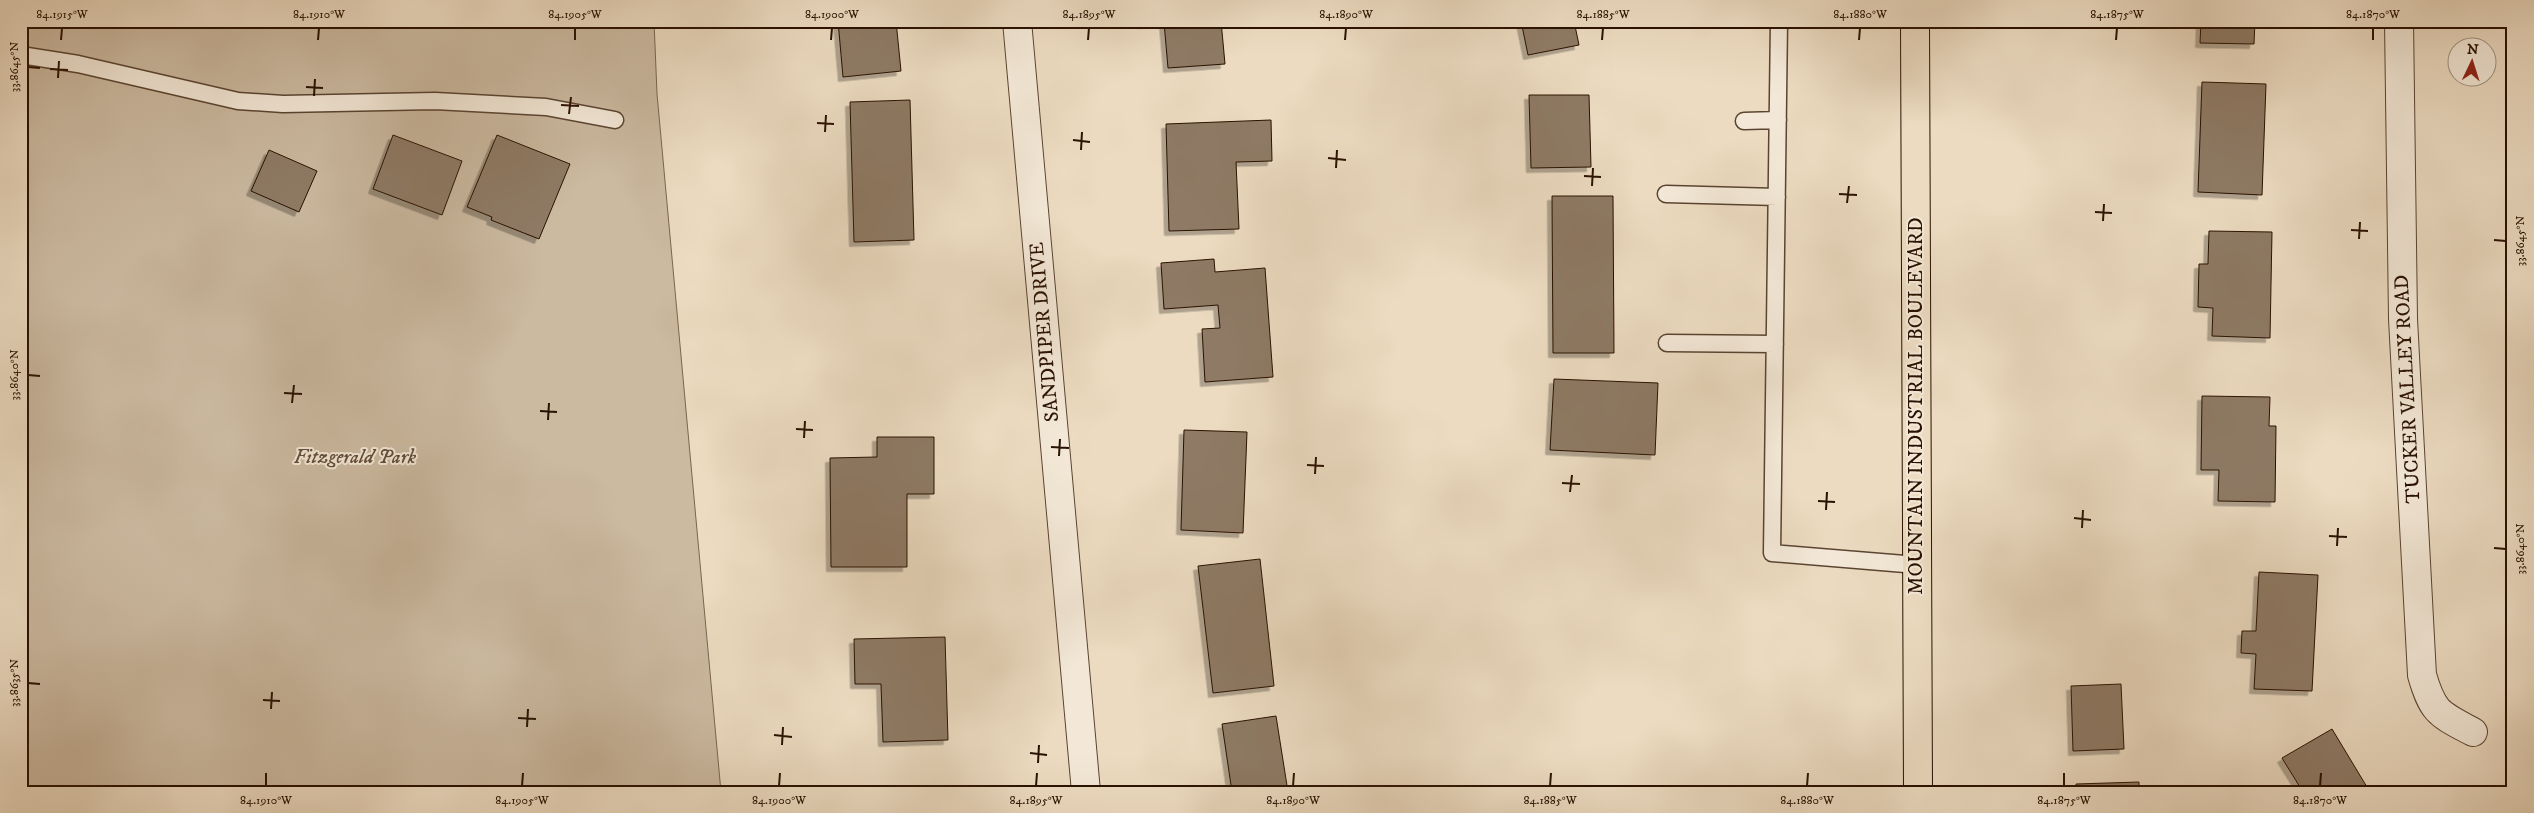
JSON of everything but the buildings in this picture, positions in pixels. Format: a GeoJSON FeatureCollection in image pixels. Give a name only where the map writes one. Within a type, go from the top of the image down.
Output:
{"type":"FeatureCollection","features":[{"type":"Feature","properties":{"kind":"main road","name":"MOUNTAIN INDUSTRIAL BOULEVARD"},"geometry":{"type":"LineString","coordinates":[[1915,21],[1918,792]]}},
{"type":"Feature","properties":{"kind":"street","name":"SANDPIPER DRIVE"},"geometry":{"type":"LineString","coordinates":[[1017,21],[1086,792]]}},
{"type":"Feature","properties":{"kind":"street","name":"TUCKER VALLEY ROAD"},"geometry":{"type":"LineString","coordinates":[[2399,21],[2403,319],[2422,674],[2428,695],[2440,715],[2473,732]]}},
{"type":"Feature","properties":{"kind":"lane"},"geometry":{"type":"LineString","coordinates":[[1779,21],[1772,553],[1917,565]]}},
{"type":"Feature","properties":{"kind":"lane"},"geometry":{"type":"LineString","coordinates":[[21,55],[78,64],[238,101],[283,104],[453,102],[546,107],[615,120]]}},
{"type":"Feature","properties":{"kind":"lane"},"geometry":{"type":"LineString","coordinates":[[1744,121],[1778,120]]}},
{"type":"Feature","properties":{"kind":"lane"},"geometry":{"type":"LineString","coordinates":[[1666,194],[1777,197]]}},
{"type":"Feature","properties":{"kind":"lane"},"geometry":{"type":"LineString","coordinates":[[1667,343],[1775,344]]}},
{"type":"Feature","properties":{"kind":"green space","name":"Fitzgerald Park"},"geometry":{"type":"Polygon","coordinates":[[[21,21],[654,21],[657,94],[721,792],[21,792],[21,21]]]}}]}
